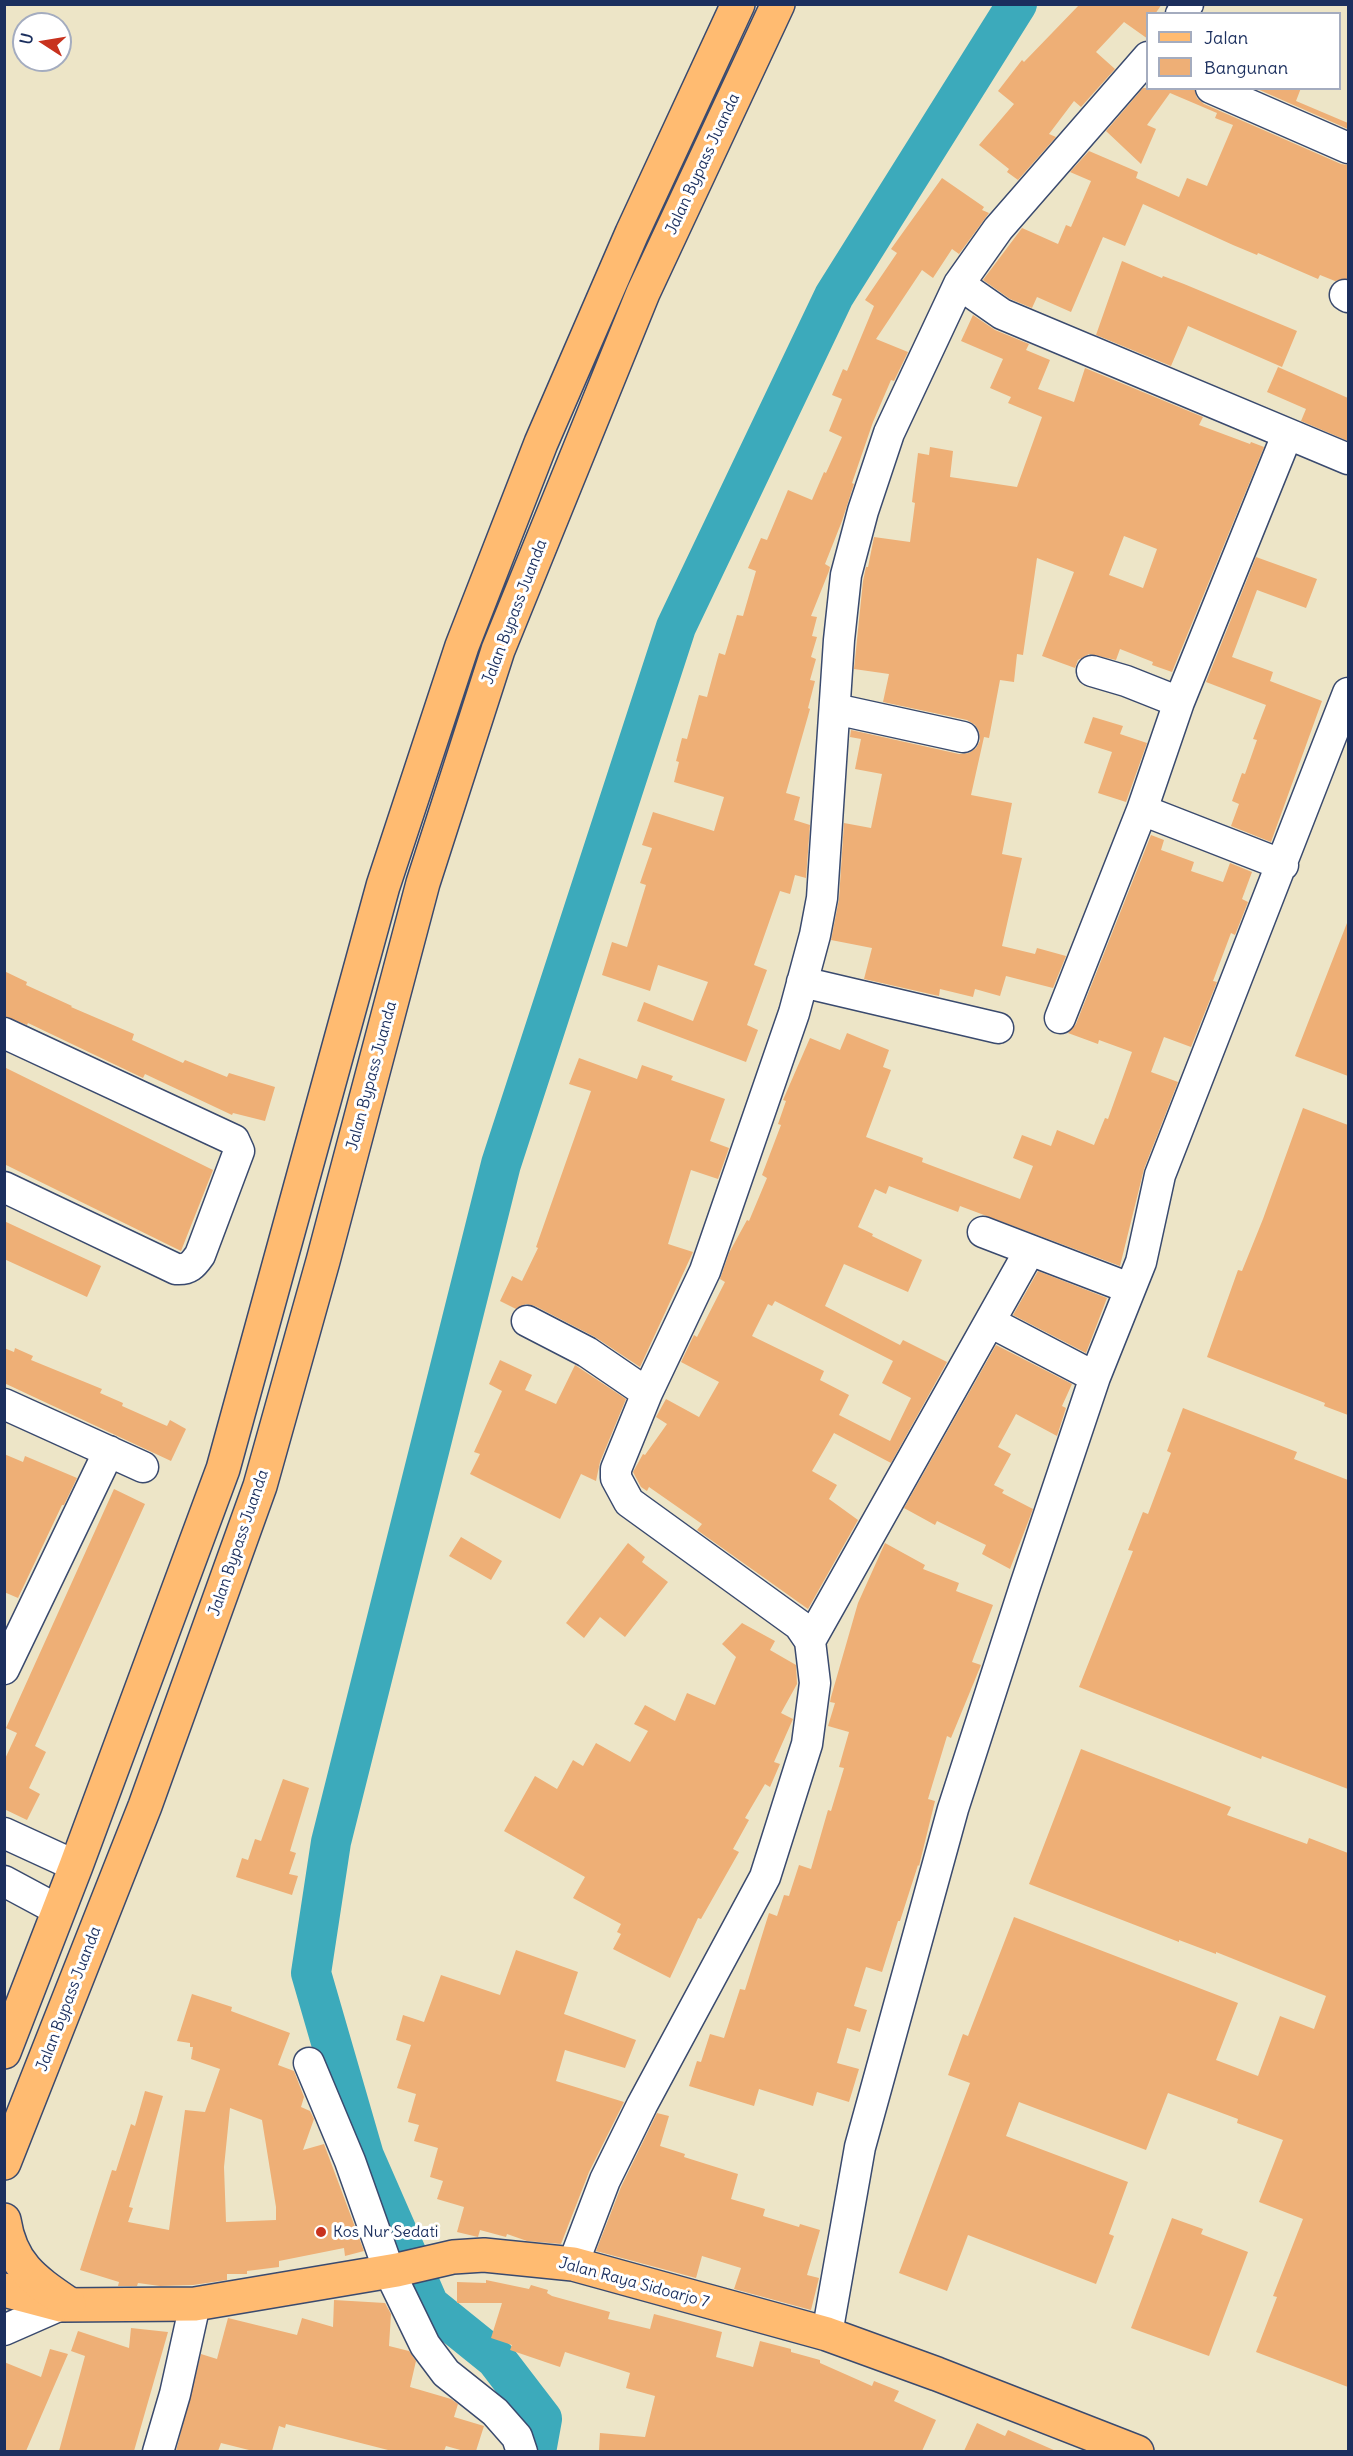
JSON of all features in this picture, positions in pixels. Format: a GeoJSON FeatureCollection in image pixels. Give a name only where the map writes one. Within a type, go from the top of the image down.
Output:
{"type":"FeatureCollection","features":[{"type":"Feature","properties":{"kind":"main road"},"geometry":{"type":"LineString","coordinates":[[4,2052],[76,1866],[223,1468],[383,885],[462,646],[541,443],[632,233],[738,4]]}},
{"type":"Feature","properties":{"kind":"main road","name":"Jalan Bypass Juanda"},"geometry":{"type":"LineString","coordinates":[[4,2163],[145,1806],[260,1486],[323,1261],[423,883],[498,650],[643,292],[778,4]]}},
{"type":"Feature","properties":{"kind":"main road"},"geometry":{"type":"LineString","coordinates":[[4,2220],[7,2237],[17,2260],[36,2281],[65,2305]]}},
{"type":"Feature","properties":{"kind":"main road","name":"Jalan Raya Sidoarjo 7"},"geometry":{"type":"LineString","coordinates":[[4,2290],[65,2305],[195,2304],[393,2270],[441,2259],[484,2255],[573,2264],[827,2334],[1137,2451]]}},
{"type":"Feature","properties":{"kind":"street"},"geometry":{"type":"LineString","coordinates":[[573,2264],[605,2180],[642,2105],[765,1877],[809,1734],[815,1683],[810,1641],[799,1625],[629,1502],[616,1478],[616,1469],[647,1393],[705,1271],[794,1013],[815,935],[822,898],[839,640],[846,574],[863,511],[889,433],[959,284],[998,229],[1146,61]]}},
{"type":"Feature","properties":{"kind":"street"},"geometry":{"type":"LineString","coordinates":[[1216,90],[1348,148]]}},
{"type":"Feature","properties":{"kind":"street"},"geometry":{"type":"LineString","coordinates":[[959,284],[1002,314],[1348,459]]}},
{"type":"Feature","properties":{"kind":"street"},"geometry":{"type":"LineString","coordinates":[[1060,1018],[1142,810],[1179,702],[1287,435]]}},
{"type":"Feature","properties":{"kind":"street"},"geometry":{"type":"LineString","coordinates":[[1092,672],[1126,681],[1179,702]]}},
{"type":"Feature","properties":{"kind":"street"},"geometry":{"type":"LineString","coordinates":[[827,2334],[860,2147],[953,1809],[1024,1586],[1095,1377],[1141,1262],[1160,1175],[1283,865],[1343,722],[1348,693]]}},
{"type":"Feature","properties":{"kind":"street"},"geometry":{"type":"LineString","coordinates":[[835,709],[963,737]]}},
{"type":"Feature","properties":{"kind":"street"},"geometry":{"type":"LineString","coordinates":[[1142,810],[1283,865]]}},
{"type":"Feature","properties":{"kind":"street"},"geometry":{"type":"LineString","coordinates":[[802,982],[998,1028]]}},
{"type":"Feature","properties":{"kind":"street"},"geometry":{"type":"LineString","coordinates":[[4,1033],[234,1140],[239,1151],[200,1255],[192,1266],[184,1270],[170,1266],[4,1187]]}},
{"type":"Feature","properties":{"kind":"street"},"geometry":{"type":"LineString","coordinates":[[983,1232],[1129,1288]]}},
{"type":"Feature","properties":{"kind":"street"},"geometry":{"type":"LineString","coordinates":[[810,1641],[1030,1250]]}},
{"type":"Feature","properties":{"kind":"street"},"geometry":{"type":"LineString","coordinates":[[527,1321],[587,1352],[647,1393]]}},
{"type":"Feature","properties":{"kind":"street"},"geometry":{"type":"LineString","coordinates":[[990,1322],[1095,1377]]}},
{"type":"Feature","properties":{"kind":"street"},"geometry":{"type":"LineString","coordinates":[[4,1404],[142,1467]]}},
{"type":"Feature","properties":{"kind":"street"},"geometry":{"type":"LineString","coordinates":[[4,1670],[109,1451]]}},
{"type":"Feature","properties":{"kind":"street"},"geometry":{"type":"LineString","coordinates":[[4,1833],[76,1866]]}},
{"type":"Feature","properties":{"kind":"street"},"geometry":{"type":"LineString","coordinates":[[33,1846],[10,1884],[58,1910]]}},
{"type":"Feature","properties":{"kind":"street"},"geometry":{"type":"LineString","coordinates":[[309,2062],[425,2345],[446,2373],[495,2412],[517,2437],[522,2451]]}},
{"type":"Feature","properties":{"kind":"street"},"geometry":{"type":"LineString","coordinates":[[158,2451],[175,2394],[195,2304]]}},
{"type":"Feature","properties":{"kind":"street"},"geometry":{"type":"LineString","coordinates":[[4,2330],[65,2305]]}},
{"type":"Feature","properties":{"kind":"building"},"geometry":{"type":"Polygon","coordinates":[[[1080,4],[1162,4],[1156,12],[1146,12],[1146,38],[1124,22],[1096,52],[1115,69],[1081,107],[1074,101],[1049,134],[1056,137],[1018,180],[1007,172],[1009,169],[979,145],[1014,104],[998,91],[1022,60],[1024,62],[1080,4]]]}},
{"type":"Feature","properties":{"kind":"building"},"geometry":{"type":"Polygon","coordinates":[[[1143,88],[1146,90],[1195,90],[1197,98],[1204,104],[1341,164],[1348,165],[1348,279],[1335,281],[1320,275],[1318,279],[1258,253],[1257,255],[1233,245],[1143,204],[1125,246],[1103,237],[1071,312],[1037,297],[1032,308],[1010,299],[983,280],[1022,228],[1058,244],[1066,225],[1071,227],[1091,181],[1070,172],[1089,151],[1138,172],[1136,178],[1179,197],[1187,178],[1207,186],[1233,125],[1215,118],[1217,113],[1170,93],[1147,125],[1156,129],[1141,164],[1106,131],[1143,88]]]}},
{"type":"Feature","properties":{"kind":"building"},"geometry":{"type":"Polygon","coordinates":[[[1260,90],[1300,90],[1296,101],[1348,123],[1348,129],[1260,90]]]}},
{"type":"Feature","properties":{"kind":"building"},"geometry":{"type":"Polygon","coordinates":[[[942,178],[984,207],[982,210],[989,213],[959,254],[952,249],[933,278],[922,270],[876,339],[908,352],[894,381],[891,380],[873,422],[852,483],[854,484],[842,521],[825,564],[830,567],[829,571],[811,616],[817,617],[812,636],[817,637],[811,657],[816,659],[810,680],[815,681],[808,708],[810,709],[786,793],[800,797],[794,820],[810,825],[806,878],[795,875],[790,894],[780,891],[754,965],[767,970],[747,1025],[758,1030],[746,1062],[637,1021],[644,1002],[693,1021],[708,982],[658,965],[650,991],[602,975],[612,942],[627,947],[646,885],[640,883],[652,848],[642,845],[653,812],[714,831],[724,797],[674,782],[682,738],[687,739],[699,695],[707,697],[719,653],[725,655],[737,615],[743,616],[756,571],[748,568],[761,538],[767,540],[788,490],[812,500],[824,472],[826,473],[842,437],[829,431],[842,399],[832,395],[843,369],[847,371],[874,306],[865,300],[897,253],[891,249],[942,178]]]}},
{"type":"Feature","properties":{"kind":"building"},"geometry":{"type":"Polygon","coordinates":[[[1122,261],[1297,331],[1282,367],[1188,326],[1171,366],[1096,335],[1122,261]]]}},
{"type":"Feature","properties":{"kind":"building"},"geometry":{"type":"Polygon","coordinates":[[[973,315],[995,330],[1029,344],[1026,350],[1050,360],[1038,389],[1074,402],[1085,368],[1203,417],[1199,425],[1264,447],[1172,672],[1120,649],[1116,660],[1089,654],[1078,660],[1075,668],[1042,656],[1074,572],[1037,558],[1023,655],[1017,654],[1014,682],[1000,680],[989,738],[984,737],[971,795],[1012,803],[1002,854],[1022,858],[1002,946],[1035,954],[1037,948],[1066,956],[1053,988],[1006,976],[1000,996],[975,989],[973,997],[940,989],[939,996],[864,979],[872,948],[831,940],[839,899],[844,823],[871,828],[882,774],[855,769],[861,739],[850,737],[851,730],[959,754],[969,753],[980,741],[979,731],[967,720],[883,702],[889,674],[854,669],[863,581],[874,537],[910,542],[918,453],[929,455],[930,447],[953,451],[950,477],[1017,487],[1042,417],[1008,403],[1011,397],[990,388],[1003,359],[961,341],[973,315]],[[1124,536],[1109,575],[1143,588],[1157,549],[1124,536]]]}},
{"type":"Feature","properties":{"kind":"building"},"geometry":{"type":"Polygon","coordinates":[[[1278,367],[1348,398],[1348,441],[1301,421],[1306,409],[1267,392],[1278,367]]]}},
{"type":"Feature","properties":{"kind":"building"},"geometry":{"type":"Polygon","coordinates":[[[1256,557],[1317,579],[1306,608],[1257,590],[1232,657],[1273,672],[1270,681],[1322,701],[1271,842],[1231,826],[1239,804],[1232,801],[1242,773],[1245,774],[1257,740],[1253,739],[1266,705],[1206,682],[1256,557]]]}},
{"type":"Feature","properties":{"kind":"building"},"geometry":{"type":"Polygon","coordinates":[[[1093,717],[1123,726],[1120,734],[1147,743],[1126,802],[1098,793],[1112,752],[1084,743],[1093,717]]]}},
{"type":"Feature","properties":{"kind":"building"},"geometry":{"type":"Polygon","coordinates":[[[1151,835],[1164,840],[1161,850],[1194,862],[1191,871],[1223,882],[1230,863],[1252,872],[1242,899],[1248,902],[1235,935],[1231,933],[1213,981],[1217,982],[1191,1047],[1164,1037],[1151,1072],[1178,1082],[1144,1169],[1120,1266],[960,1206],[958,1212],[889,1186],[886,1194],[875,1189],[858,1227],[922,1260],[908,1292],[844,1264],[825,1306],[900,1345],[903,1340],[947,1362],[891,1463],[834,1433],[812,1471],[837,1485],[829,1499],[858,1520],[808,1609],[697,1530],[702,1524],[649,1487],[647,1491],[641,1487],[633,1472],[643,1454],[645,1455],[667,1424],[656,1417],[666,1399],[699,1417],[719,1382],[681,1362],[694,1335],[697,1337],[725,1282],[720,1279],[729,1253],[747,1220],[749,1221],[767,1178],[762,1175],[781,1125],[778,1124],[786,1101],[783,1100],[810,1038],[840,1050],[847,1033],[889,1050],[883,1067],[891,1070],[866,1137],[923,1158],[922,1162],[1020,1199],[1033,1166],[1013,1158],[1022,1135],[1051,1146],[1057,1130],[1094,1145],[1105,1118],[1108,1119],[1132,1052],[1099,1040],[1098,1044],[1068,1033],[1076,1024],[1151,835]],[[775,1301],[772,1306],[768,1304],[752,1336],[824,1371],[820,1380],[849,1395],[839,1415],[890,1441],[911,1398],[882,1383],[893,1361],[775,1301]]]}},
{"type":"Feature","properties":{"kind":"building"},"geometry":{"type":"Polygon","coordinates":[[[1348,923],[1348,1076],[1295,1056],[1348,923]]]}},
{"type":"Feature","properties":{"kind":"building"},"geometry":{"type":"Polygon","coordinates":[[[4,971],[27,982],[26,985],[71,1007],[134,1034],[132,1040],[183,1063],[185,1060],[227,1077],[229,1073],[275,1087],[265,1121],[233,1113],[232,1115],[145,1074],[143,1078],[28,1023],[27,1025],[4,1016],[4,971]]]}},
{"type":"Feature","properties":{"kind":"building"},"geometry":{"type":"Polygon","coordinates":[[[579,1058],[637,1079],[642,1065],[673,1076],[671,1080],[725,1099],[710,1141],[729,1148],[718,1179],[691,1170],[668,1244],[693,1252],[640,1367],[595,1337],[535,1306],[526,1304],[516,1309],[500,1301],[512,1276],[522,1281],[538,1248],[536,1247],[591,1091],[569,1084],[579,1058]]]}},
{"type":"Feature","properties":{"kind":"building"},"geometry":{"type":"Polygon","coordinates":[[[4,1067],[213,1170],[181,1251],[4,1164],[4,1067]]]}},
{"type":"Feature","properties":{"kind":"building"},"geometry":{"type":"Polygon","coordinates":[[[1303,1108],[1348,1125],[1348,1415],[1324,1406],[1325,1403],[1207,1357],[1238,1270],[1242,1271],[1263,1219],[1303,1108]]]}},
{"type":"Feature","properties":{"kind":"building"},"geometry":{"type":"Polygon","coordinates":[[[4,1221],[101,1266],[87,1297],[4,1259],[4,1221]]]}},
{"type":"Feature","properties":{"kind":"building"},"geometry":{"type":"Polygon","coordinates":[[[1038,1271],[1107,1298],[1086,1353],[1013,1315],[1038,1271]]]}},
{"type":"Feature","properties":{"kind":"building"},"geometry":{"type":"Polygon","coordinates":[[[996,1345],[1072,1384],[1062,1406],[1066,1408],[1057,1436],[1016,1414],[998,1447],[1011,1454],[994,1485],[1004,1490],[1002,1493],[1033,1509],[1010,1569],[982,1554],[986,1545],[937,1521],[935,1525],[904,1508],[996,1345]]]}},
{"type":"Feature","properties":{"kind":"building"},"geometry":{"type":"Polygon","coordinates":[[[4,1348],[14,1352],[15,1348],[33,1356],[31,1360],[102,1389],[100,1393],[123,1403],[122,1406],[167,1426],[170,1420],[186,1429],[171,1461],[4,1383],[4,1348]]]}},
{"type":"Feature","properties":{"kind":"building"},"geometry":{"type":"Polygon","coordinates":[[[500,1360],[532,1375],[525,1390],[556,1404],[575,1365],[626,1399],[600,1462],[596,1481],[581,1474],[560,1519],[470,1474],[480,1454],[474,1452],[502,1391],[489,1384],[500,1360]]]}},
{"type":"Feature","properties":{"kind":"building"},"geometry":{"type":"Polygon","coordinates":[[[1183,1408],[1297,1452],[1294,1459],[1348,1480],[1348,1789],[1262,1756],[1261,1759],[1079,1687],[1133,1551],[1128,1550],[1143,1512],[1148,1514],[1171,1453],[1167,1451],[1183,1408]]]}},
{"type":"Feature","properties":{"kind":"building"},"geometry":{"type":"Polygon","coordinates":[[[4,1454],[23,1462],[25,1456],[77,1478],[18,1598],[4,1592],[4,1454]]]}},
{"type":"Feature","properties":{"kind":"building"},"geometry":{"type":"Polygon","coordinates":[[[114,1489],[145,1504],[35,1746],[46,1752],[29,1788],[40,1794],[27,1820],[4,1809],[4,1761],[17,1733],[6,1728],[114,1489]]]}},
{"type":"Feature","properties":{"kind":"building"},"geometry":{"type":"Polygon","coordinates":[[[461,1537],[502,1561],[491,1580],[449,1556],[461,1537]]]}},
{"type":"Feature","properties":{"kind":"building"},"geometry":{"type":"Polygon","coordinates":[[[628,1543],[645,1557],[642,1562],[668,1582],[625,1637],[600,1617],[584,1638],[566,1623],[628,1543]]]}},
{"type":"Feature","properties":{"kind":"building"},"geometry":{"type":"Polygon","coordinates":[[[885,1543],[925,1565],[923,1569],[959,1583],[956,1591],[993,1605],[972,1662],[981,1665],[951,1738],[947,1736],[928,1799],[935,1801],[919,1866],[882,1972],[866,1967],[854,2006],[867,2010],[860,2032],[847,2028],[837,2063],[859,2069],[849,2102],[817,2092],[813,2106],[759,2089],[754,2106],[689,2086],[697,2061],[701,2062],[710,2034],[724,2038],[740,1989],[745,1990],[769,1913],[777,1916],[784,1895],[789,1896],[799,1865],[811,1869],[828,1810],[831,1811],[844,1768],[839,1767],[849,1732],[828,1726],[835,1703],[830,1702],[831,1697],[858,1603],[885,1543]]]}},
{"type":"Feature","properties":{"kind":"building"},"geometry":{"type":"Polygon","coordinates":[[[742,1623],[775,1641],[770,1650],[796,1665],[797,1684],[781,1713],[793,1719],[774,1762],[780,1764],[770,1787],[765,1784],[745,1818],[749,1820],[733,1849],[739,1852],[701,1919],[698,1918],[670,1978],[613,1949],[621,1934],[617,1932],[621,1924],[573,1898],[585,1877],[504,1831],[535,1776],[557,1789],[573,1760],[583,1766],[596,1743],[630,1762],[648,1731],[634,1724],[645,1705],[675,1721],[687,1693],[715,1705],[736,1657],[722,1644],[742,1623]]]}},
{"type":"Feature","properties":{"kind":"building"},"geometry":{"type":"Polygon","coordinates":[[[1081,1749],[1231,1807],[1227,1815],[1307,1844],[1309,1838],[1348,1853],[1348,2387],[1256,2352],[1277,2297],[1273,2296],[1303,2219],[1259,2202],[1283,2140],[1237,2123],[1238,2119],[1168,2093],[1146,2150],[1019,2102],[1006,2136],[1128,2182],[1109,2234],[1114,2236],[1096,2284],[968,2235],[947,2291],[899,2273],[970,2083],[948,2075],[963,2034],[968,2036],[1014,1917],[1238,2003],[1216,2060],[1258,2076],[1280,2016],[1314,2029],[1326,1996],[1216,1952],[1216,1954],[1179,1940],[1179,1942],[1029,1884],[1081,1749]]]}},
{"type":"Feature","properties":{"kind":"building"},"geometry":{"type":"Polygon","coordinates":[[[283,1779],[309,1788],[290,1851],[296,1853],[289,1874],[298,1876],[292,1895],[236,1877],[242,1858],[248,1860],[255,1839],[261,1841],[283,1779]]]}},
{"type":"Feature","properties":{"kind":"building"},"geometry":{"type":"Polygon","coordinates":[[[516,1950],[578,1972],[564,2014],[636,2040],[625,2068],[565,2050],[556,2081],[624,2102],[589,2172],[561,2244],[527,2241],[507,2234],[506,2237],[480,2230],[478,2237],[457,2232],[464,2207],[437,2199],[443,2181],[430,2177],[438,2148],[414,2141],[419,2125],[408,2122],[416,2094],[397,2088],[411,2045],[396,2040],[403,2015],[424,2022],[441,1975],[500,1995],[516,1950]]]}},
{"type":"Feature","properties":{"kind":"building"},"geometry":{"type":"Polygon","coordinates":[[[192,1994],[232,2007],[231,2011],[290,2033],[278,2065],[294,2071],[304,2097],[301,2107],[310,2111],[314,2119],[303,2150],[324,2144],[364,2251],[345,2256],[344,2248],[279,2261],[279,2267],[247,2271],[247,2274],[227,2274],[227,2280],[193,2285],[160,2286],[138,2283],[137,2286],[118,2286],[119,2282],[80,2270],[112,2170],[116,2171],[131,2124],[135,2126],[145,2091],[163,2096],[129,2207],[133,2208],[128,2222],[169,2230],[185,2110],[205,2112],[220,2069],[191,2059],[193,2047],[190,2047],[190,2043],[177,2041],[192,1994]],[[230,2108],[224,2167],[226,2222],[276,2220],[276,2207],[262,2120],[230,2108]]]}},
{"type":"Feature","properties":{"kind":"building"},"geometry":{"type":"Polygon","coordinates":[[[657,2113],[669,2116],[660,2146],[685,2154],[684,2157],[738,2174],[731,2199],[765,2209],[763,2216],[799,2227],[800,2224],[820,2230],[807,2275],[819,2278],[811,2310],[734,2289],[741,2268],[702,2256],[696,2278],[596,2251],[621,2187],[657,2113]]]}},
{"type":"Feature","properties":{"kind":"building"},"geometry":{"type":"Polygon","coordinates":[[[1172,2218],[1203,2229],[1201,2234],[1248,2252],[1209,2356],[1131,2328],[1172,2218]]]}},
{"type":"Feature","properties":{"kind":"building"},"geometry":{"type":"Polygon","coordinates":[[[486,2280],[529,2289],[531,2285],[548,2290],[547,2293],[552,2296],[610,2312],[608,2319],[650,2329],[654,2314],[722,2332],[716,2357],[753,2367],[760,2341],[791,2349],[791,2352],[820,2360],[820,2363],[872,2386],[874,2381],[899,2391],[894,2401],[936,2420],[922,2451],[599,2451],[600,2433],[645,2437],[655,2396],[626,2388],[630,2373],[565,2352],[560,2367],[510,2350],[512,2345],[491,2338],[502,2303],[457,2303],[457,2282],[486,2283],[486,2280]]]}},
{"type":"Feature","properties":{"kind":"building"},"geometry":{"type":"Polygon","coordinates":[[[334,2300],[385,2303],[391,2314],[389,2346],[409,2351],[416,2361],[410,2387],[451,2399],[458,2404],[454,2417],[484,2426],[476,2451],[464,2451],[446,2446],[444,2451],[392,2451],[286,2424],[285,2428],[279,2426],[272,2451],[253,2451],[221,2443],[218,2451],[176,2451],[201,2354],[217,2359],[228,2318],[297,2335],[302,2318],[333,2327],[334,2300]]]}},
{"type":"Feature","properties":{"kind":"building"},"geometry":{"type":"Polygon","coordinates":[[[131,2328],[168,2332],[134,2451],[59,2451],[85,2356],[71,2351],[78,2331],[129,2348],[131,2328]]]}},
{"type":"Feature","properties":{"kind":"building"},"geometry":{"type":"Polygon","coordinates":[[[50,2349],[68,2354],[26,2451],[4,2451],[4,2362],[41,2377],[50,2349]]]}},
{"type":"Feature","properties":{"kind":"building"},"geometry":{"type":"Polygon","coordinates":[[[977,2423],[1005,2436],[1008,2430],[1056,2451],[964,2451],[977,2423]]]}},
{"type":"Feature","properties":{"kind":"waterway"},"geometry":{"type":"LineString","coordinates":[[536,2452],[542,2419],[496,2359],[429,2305],[364,2156],[311,1973],[331,1842],[501,1164],[676,627],[834,296],[1017,4]]}},
{"type":"Feature","properties":{"kind":"place","name":"Kos Nur Sedati"},"geometry":{"type":"Point","coordinates":[321,2232]}}]}
